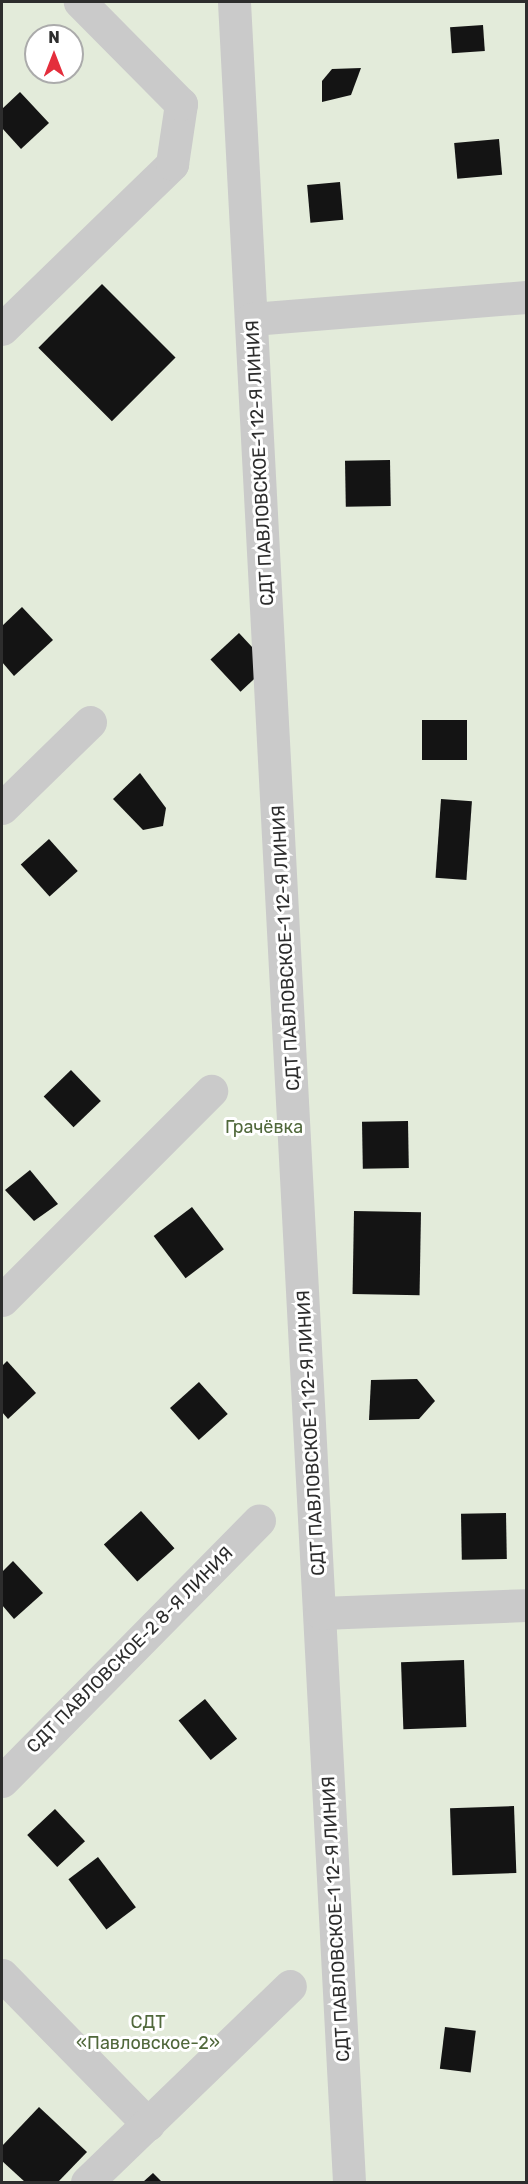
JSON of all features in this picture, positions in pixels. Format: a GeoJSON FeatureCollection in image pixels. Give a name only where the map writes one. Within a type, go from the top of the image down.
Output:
{"type":"FeatureCollection","features":[{"type":"Feature","properties":{"kind":"street"},"geometry":{"type":"LineString","coordinates":[[2,328],[172,164],[181,104],[80,2]]}},
{"type":"Feature","properties":{"kind":"street","name":"СДТ ПАВЛОВСКОЕ-1 12-Я ЛИНИЯ"},"geometry":{"type":"LineString","coordinates":[[234,2],[321,1613],[349,2182]]}},
{"type":"Feature","properties":{"kind":"street"},"geometry":{"type":"LineString","coordinates":[[252,319],[526,297]]}},
{"type":"Feature","properties":{"kind":"street"},"geometry":{"type":"LineString","coordinates":[[2,808],[90,722]]}},
{"type":"Feature","properties":{"kind":"street"},"geometry":{"type":"LineString","coordinates":[[2,1300],[212,1091]]}},
{"type":"Feature","properties":{"kind":"street","name":"СДТ ПАВЛОВСКОЕ-2 8-Я ЛИНИЯ"},"geometry":{"type":"LineString","coordinates":[[2,1781],[259,1520]]}},
{"type":"Feature","properties":{"kind":"street"},"geometry":{"type":"LineString","coordinates":[[321,1613],[526,1605]]}},
{"type":"Feature","properties":{"kind":"street"},"geometry":{"type":"LineString","coordinates":[[2,1976],[148,2124]]}},
{"type":"Feature","properties":{"kind":"street"},"geometry":{"type":"LineString","coordinates":[[87,2182],[290,1986]]}},
{"type":"Feature","properties":{"kind":"green space","name":"Грачёвка"},"geometry":{"type":"Polygon","coordinates":[[[2,2],[526,2],[526,2182],[2,2182],[2,2]]]}},
{"type":"Feature","properties":{"kind":"building"},"geometry":{"type":"Polygon","coordinates":[[[483,25],[485,51],[452,53],[450,27],[483,25]]]}},
{"type":"Feature","properties":{"kind":"building"},"geometry":{"type":"Polygon","coordinates":[[[361,68],[351,95],[322,102],[322,81],[332,69],[361,68]]]}},
{"type":"Feature","properties":{"kind":"building"},"geometry":{"type":"Polygon","coordinates":[[[20,92],[49,123],[21,149],[2,128],[2,109],[20,92]]]}},
{"type":"Feature","properties":{"kind":"building"},"geometry":{"type":"Polygon","coordinates":[[[499,139],[502,175],[457,179],[454,143],[499,139]]]}},
{"type":"Feature","properties":{"kind":"building"},"geometry":{"type":"Polygon","coordinates":[[[340,182],[343,220],[310,223],[307,185],[340,182]]]}},
{"type":"Feature","properties":{"kind":"building"},"geometry":{"type":"Polygon","coordinates":[[[102,284],[176,358],[112,421],[38,348],[102,284]]]}},
{"type":"Feature","properties":{"kind":"building"},"geometry":{"type":"Polygon","coordinates":[[[390,460],[391,506],[346,507],[345,461],[390,460]]]}},
{"type":"Feature","properties":{"kind":"building"},"geometry":{"type":"Polygon","coordinates":[[[22,607],[53,640],[14,676],[2,662],[2,626],[22,607]]]}},
{"type":"Feature","properties":{"kind":"building"},"geometry":{"type":"Polygon","coordinates":[[[239,633],[269,665],[240,692],[210,660],[239,633]]]}},
{"type":"Feature","properties":{"kind":"building"},"geometry":{"type":"Polygon","coordinates":[[[422,720],[467,720],[467,760],[422,760],[422,720]]]}},
{"type":"Feature","properties":{"kind":"building"},"geometry":{"type":"Polygon","coordinates":[[[140,773],[166,808],[163,826],[143,830],[113,799],[140,773]]]}},
{"type":"Feature","properties":{"kind":"building"},"geometry":{"type":"Polygon","coordinates":[[[441,799],[472,801],[466,880],[435,878],[441,799]]]}},
{"type":"Feature","properties":{"kind":"building"},"geometry":{"type":"Polygon","coordinates":[[[49,839],[78,871],[50,896],[21,864],[49,839]]]}},
{"type":"Feature","properties":{"kind":"building"},"geometry":{"type":"Polygon","coordinates":[[[71,1070],[101,1101],[74,1127],[44,1096],[71,1070]]]}},
{"type":"Feature","properties":{"kind":"building"},"geometry":{"type":"Polygon","coordinates":[[[408,1121],[409,1168],[363,1169],[362,1122],[408,1121]]]}},
{"type":"Feature","properties":{"kind":"building"},"geometry":{"type":"Polygon","coordinates":[[[30,1170],[58,1204],[34,1221],[5,1190],[30,1170]]]}},
{"type":"Feature","properties":{"kind":"building"},"geometry":{"type":"Polygon","coordinates":[[[192,1207],[224,1249],[186,1278],[154,1236],[192,1207]]]}},
{"type":"Feature","properties":{"kind":"building"},"geometry":{"type":"Polygon","coordinates":[[[354,1211],[421,1212],[420,1295],[353,1294],[354,1211]]]}},
{"type":"Feature","properties":{"kind":"building"},"geometry":{"type":"Polygon","coordinates":[[[7,1361],[36,1393],[8,1419],[2,1412],[2,1366],[7,1361]]]}},
{"type":"Feature","properties":{"kind":"building"},"geometry":{"type":"Polygon","coordinates":[[[417,1379],[435,1401],[419,1419],[369,1420],[371,1380],[417,1379]]]}},
{"type":"Feature","properties":{"kind":"building"},"geometry":{"type":"Polygon","coordinates":[[[199,1382],[228,1414],[199,1440],[170,1408],[199,1382]]]}},
{"type":"Feature","properties":{"kind":"building"},"geometry":{"type":"Polygon","coordinates":[[[141,1511],[174,1548],[137,1582],[104,1544],[141,1511]]]}},
{"type":"Feature","properties":{"kind":"building"},"geometry":{"type":"Polygon","coordinates":[[[506,1513],[507,1559],[462,1560],[461,1514],[506,1513]]]}},
{"type":"Feature","properties":{"kind":"building"},"geometry":{"type":"Polygon","coordinates":[[[13,1561],[43,1593],[14,1619],[2,1605],[2,1572],[13,1561]]]}},
{"type":"Feature","properties":{"kind":"building"},"geometry":{"type":"Polygon","coordinates":[[[464,1660],[466,1727],[403,1729],[401,1662],[464,1660]]]}},
{"type":"Feature","properties":{"kind":"building"},"geometry":{"type":"Polygon","coordinates":[[[205,1699],[237,1739],[211,1760],[179,1720],[205,1699]]]}},
{"type":"Feature","properties":{"kind":"building"},"geometry":{"type":"Polygon","coordinates":[[[514,1806],[516,1873],[452,1875],[450,1808],[514,1806]]]}},
{"type":"Feature","properties":{"kind":"building"},"geometry":{"type":"Polygon","coordinates":[[[55,1809],[85,1841],[57,1867],[27,1835],[55,1809]]]}},
{"type":"Feature","properties":{"kind":"building"},"geometry":{"type":"Polygon","coordinates":[[[98,1857],[136,1907],[106,1930],[68,1879],[98,1857]]]}},
{"type":"Feature","properties":{"kind":"building"},"geometry":{"type":"Polygon","coordinates":[[[445,2027],[476,2031],[471,2072],[440,2069],[445,2027]]]}},
{"type":"Feature","properties":{"kind":"building"},"geometry":{"type":"Polygon","coordinates":[[[39,2107],[87,2152],[58,2182],[25,2182],[2,2161],[2,2146],[39,2107]]]}},
{"type":"Feature","properties":{"kind":"building"},"geometry":{"type":"Polygon","coordinates":[[[153,2173],[162,2182],[143,2182],[153,2173]]]}},
{"type":"Feature","properties":{"kind":"park label","name":"СДТ «Павловское-2»"},"geometry":{"type":"Point","coordinates":[148,2033]}}]}
